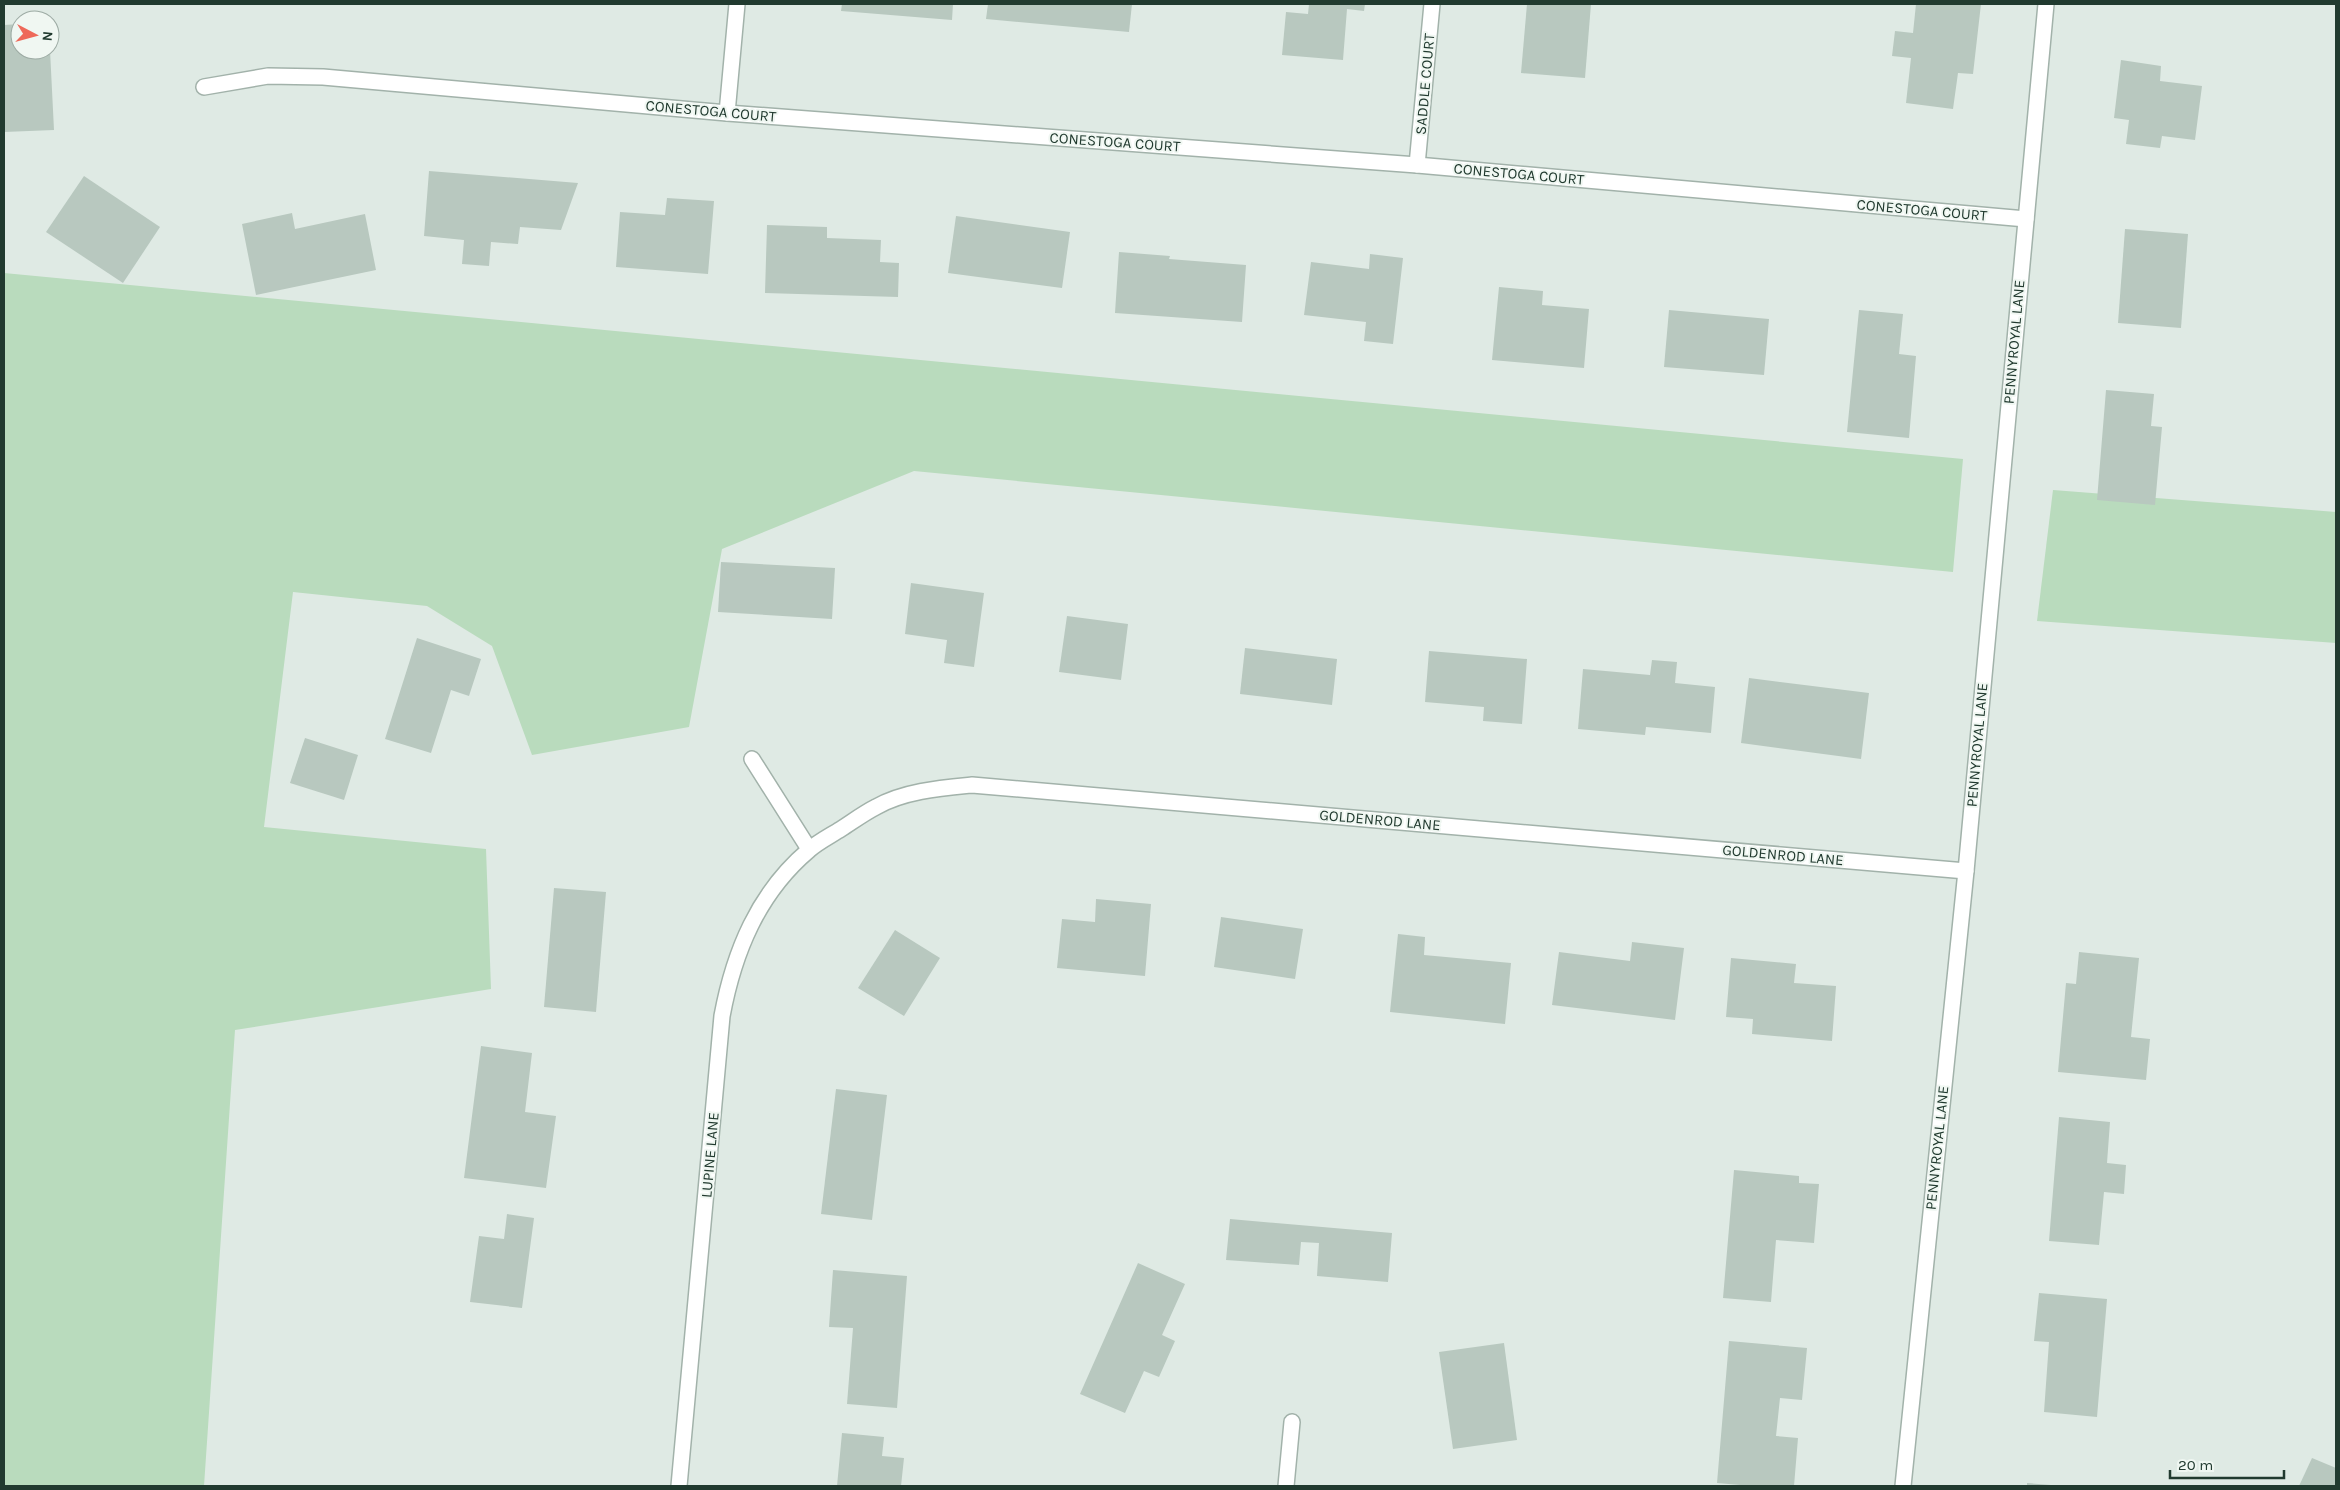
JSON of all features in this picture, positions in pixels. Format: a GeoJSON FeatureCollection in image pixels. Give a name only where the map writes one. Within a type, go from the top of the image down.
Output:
{"type":"FeatureCollection","features":[{"type":"Feature","properties":{"kind":"street"},"geometry":{"type":"LineString","coordinates":[[727,113],[737,4]]}},
{"type":"Feature","properties":{"kind":"street","name":"SADDLE COURT"},"geometry":{"type":"LineString","coordinates":[[1418,165],[1432,4]]}},
{"type":"Feature","properties":{"kind":"street","name":"PENNYROYAL LANE"},"geometry":{"type":"LineString","coordinates":[[1903,1486],[1966,870],[2046,4]]}},
{"type":"Feature","properties":{"kind":"street","name":"CONESTOGA COURT"},"geometry":{"type":"LineString","coordinates":[[204,87],[268,76],[323,77],[727,113],[1418,165],[2026,219]]}},
{"type":"Feature","properties":{"kind":"street"},"geometry":{"type":"LineString","coordinates":[[752,759],[809,849]]}},
{"type":"Feature","properties":{"kind":"street","name":"GOLDENROD LANE"},"geometry":{"type":"LineString","coordinates":[[809,849],[877,806],[906,796],[941,788],[972,785],[1966,870]]}},
{"type":"Feature","properties":{"kind":"street","name":"LUPINE LANE"},"geometry":{"type":"LineString","coordinates":[[679,1486],[722,1016],[728,982],[743,939],[759,908],[783,875],[809,849]]}},
{"type":"Feature","properties":{"kind":"street"},"geometry":{"type":"LineString","coordinates":[[1286,1486],[1292,1422]]}},
{"type":"Feature","properties":{"kind":"green space"},"geometry":{"type":"Polygon","coordinates":[[[4,273],[1963,459],[1953,572],[914,471],[722,549],[689,727],[532,755],[492,646],[427,606],[293,592],[264,827],[486,849],[491,989],[235,1030],[204,1486],[4,1486],[4,273]]]}},
{"type":"Feature","properties":{"kind":"green space"},"geometry":{"type":"Polygon","coordinates":[[[2053,490],[2336,512],[2336,643],[2037,621],[2053,490]]]}},
{"type":"Feature","properties":{"kind":"building"},"geometry":{"type":"Polygon","coordinates":[[[842,4],[953,4],[952,20],[841,11],[842,4]]]}},
{"type":"Feature","properties":{"kind":"building"},"geometry":{"type":"Polygon","coordinates":[[[988,4],[1132,4],[1129,32],[986,19],[988,4]]]}},
{"type":"Feature","properties":{"kind":"building"},"geometry":{"type":"Polygon","coordinates":[[[1309,4],[1365,4],[1364,11],[1347,9],[1343,60],[1282,55],[1286,12],[1308,14],[1309,4]]]}},
{"type":"Feature","properties":{"kind":"building"},"geometry":{"type":"Polygon","coordinates":[[[1527,4],[1591,4],[1585,78],[1521,73],[1527,4]]]}},
{"type":"Feature","properties":{"kind":"building"},"geometry":{"type":"Polygon","coordinates":[[[1916,4],[1981,4],[1973,74],[1958,73],[1953,109],[1906,103],[1911,58],[1892,56],[1895,31],[1913,33],[1916,4]]]}},
{"type":"Feature","properties":{"kind":"building"},"geometry":{"type":"Polygon","coordinates":[[[4,25],[10,25],[10,60],[50,60],[54,130],[4,132],[4,25]]]}},
{"type":"Feature","properties":{"kind":"building"},"geometry":{"type":"Polygon","coordinates":[[[2121,60],[2161,66],[2160,81],[2202,86],[2195,140],[2162,136],[2160,148],[2126,144],[2129,120],[2114,118],[2121,60]]]}},
{"type":"Feature","properties":{"kind":"building"},"geometry":{"type":"Polygon","coordinates":[[[429,171],[578,183],[561,230],[520,227],[518,244],[491,242],[489,266],[462,264],[464,240],[424,236],[429,171]]]}},
{"type":"Feature","properties":{"kind":"building"},"geometry":{"type":"Polygon","coordinates":[[[84,176],[160,227],[123,283],[46,232],[84,176]]]}},
{"type":"Feature","properties":{"kind":"building"},"geometry":{"type":"Polygon","coordinates":[[[667,198],[714,201],[708,274],[616,267],[620,212],[665,215],[667,198]]]}},
{"type":"Feature","properties":{"kind":"building"},"geometry":{"type":"Polygon","coordinates":[[[292,213],[295,229],[365,214],[376,270],[256,295],[242,224],[292,213]]]}},
{"type":"Feature","properties":{"kind":"building"},"geometry":{"type":"Polygon","coordinates":[[[956,216],[1070,232],[1062,288],[948,273],[956,216]]]}},
{"type":"Feature","properties":{"kind":"building"},"geometry":{"type":"Polygon","coordinates":[[[767,225],[827,227],[827,238],[881,240],[880,262],[899,263],[898,297],[765,293],[767,225]]]}},
{"type":"Feature","properties":{"kind":"building"},"geometry":{"type":"Polygon","coordinates":[[[2125,229],[2188,234],[2181,328],[2118,323],[2125,229]]]}},
{"type":"Feature","properties":{"kind":"building"},"geometry":{"type":"Polygon","coordinates":[[[1119,252],[1170,256],[1169,259],[1246,265],[1242,322],[1115,313],[1119,252]]]}},
{"type":"Feature","properties":{"kind":"building"},"geometry":{"type":"Polygon","coordinates":[[[1370,254],[1403,258],[1393,344],[1364,341],[1366,322],[1304,315],[1311,262],[1369,269],[1370,254]]]}},
{"type":"Feature","properties":{"kind":"building"},"geometry":{"type":"Polygon","coordinates":[[[1499,287],[1543,291],[1542,305],[1589,309],[1584,368],[1492,360],[1499,287]]]}},
{"type":"Feature","properties":{"kind":"building"},"geometry":{"type":"Polygon","coordinates":[[[1669,310],[1769,319],[1764,375],[1664,367],[1669,310]]]}},
{"type":"Feature","properties":{"kind":"building"},"geometry":{"type":"Polygon","coordinates":[[[1859,310],[1903,314],[1899,354],[1916,356],[1909,438],[1847,432],[1859,310]]]}},
{"type":"Feature","properties":{"kind":"building"},"geometry":{"type":"Polygon","coordinates":[[[2106,390],[2154,394],[2151,426],[2162,427],[2155,505],[2097,500],[2106,390]]]}},
{"type":"Feature","properties":{"kind":"building"},"geometry":{"type":"Polygon","coordinates":[[[721,562],[835,568],[832,619],[718,612],[721,562]]]}},
{"type":"Feature","properties":{"kind":"building"},"geometry":{"type":"Polygon","coordinates":[[[911,583],[984,593],[974,667],[944,663],[947,640],[905,634],[911,583]]]}},
{"type":"Feature","properties":{"kind":"building"},"geometry":{"type":"Polygon","coordinates":[[[1067,616],[1128,624],[1121,680],[1059,672],[1067,616]]]}},
{"type":"Feature","properties":{"kind":"building"},"geometry":{"type":"Polygon","coordinates":[[[417,638],[481,659],[469,696],[451,690],[431,753],[385,739],[417,638]]]}},
{"type":"Feature","properties":{"kind":"building"},"geometry":{"type":"Polygon","coordinates":[[[1245,648],[1337,659],[1332,705],[1240,694],[1245,648]]]}},
{"type":"Feature","properties":{"kind":"building"},"geometry":{"type":"Polygon","coordinates":[[[1429,651],[1527,659],[1522,724],[1483,721],[1484,707],[1425,702],[1429,651]]]}},
{"type":"Feature","properties":{"kind":"building"},"geometry":{"type":"Polygon","coordinates":[[[1652,660],[1677,662],[1675,683],[1715,687],[1711,733],[1646,727],[1645,735],[1578,729],[1583,669],[1650,675],[1652,660]]]}},
{"type":"Feature","properties":{"kind":"building"},"geometry":{"type":"Polygon","coordinates":[[[1749,678],[1869,693],[1861,759],[1741,743],[1749,678]]]}},
{"type":"Feature","properties":{"kind":"building"},"geometry":{"type":"Polygon","coordinates":[[[305,738],[358,755],[344,800],[290,783],[305,738]]]}},
{"type":"Feature","properties":{"kind":"building"},"geometry":{"type":"Polygon","coordinates":[[[554,888],[606,892],[596,1012],[544,1007],[554,888]]]}},
{"type":"Feature","properties":{"kind":"building"},"geometry":{"type":"Polygon","coordinates":[[[1096,899],[1151,904],[1145,976],[1057,968],[1062,919],[1095,922],[1096,899]]]}},
{"type":"Feature","properties":{"kind":"building"},"geometry":{"type":"Polygon","coordinates":[[[1221,917],[1303,929],[1295,979],[1214,967],[1221,917]]]}},
{"type":"Feature","properties":{"kind":"building"},"geometry":{"type":"Polygon","coordinates":[[[895,930],[940,958],[904,1016],[858,988],[895,930]]]}},
{"type":"Feature","properties":{"kind":"building"},"geometry":{"type":"Polygon","coordinates":[[[1398,934],[1425,937],[1424,955],[1511,963],[1505,1024],[1390,1012],[1398,934]]]}},
{"type":"Feature","properties":{"kind":"building"},"geometry":{"type":"Polygon","coordinates":[[[1632,942],[1684,948],[1675,1020],[1552,1005],[1559,952],[1630,961],[1632,942]]]}},
{"type":"Feature","properties":{"kind":"building"},"geometry":{"type":"Polygon","coordinates":[[[2079,952],[2139,958],[2131,1037],[2150,1039],[2146,1080],[2058,1072],[2066,983],[2076,984],[2079,952]]]}},
{"type":"Feature","properties":{"kind":"building"},"geometry":{"type":"Polygon","coordinates":[[[1731,958],[1796,964],[1794,983],[1836,986],[1832,1041],[1752,1034],[1753,1019],[1726,1017],[1731,958]]]}},
{"type":"Feature","properties":{"kind":"building"},"geometry":{"type":"Polygon","coordinates":[[[481,1046],[532,1053],[525,1112],[556,1116],[546,1188],[464,1178],[481,1046]]]}},
{"type":"Feature","properties":{"kind":"building"},"geometry":{"type":"Polygon","coordinates":[[[836,1089],[887,1095],[872,1220],[821,1214],[836,1089]]]}},
{"type":"Feature","properties":{"kind":"building"},"geometry":{"type":"Polygon","coordinates":[[[2059,1117],[2110,1122],[2107,1163],[2126,1165],[2124,1194],[2104,1192],[2099,1245],[2049,1241],[2059,1117]]]}},
{"type":"Feature","properties":{"kind":"building"},"geometry":{"type":"Polygon","coordinates":[[[1734,1170],[1799,1176],[1799,1183],[1819,1184],[1814,1243],[1776,1240],[1771,1302],[1723,1298],[1734,1170]]]}},
{"type":"Feature","properties":{"kind":"building"},"geometry":{"type":"Polygon","coordinates":[[[507,1214],[534,1218],[522,1308],[470,1302],[479,1236],[504,1239],[507,1214]]]}},
{"type":"Feature","properties":{"kind":"building"},"geometry":{"type":"Polygon","coordinates":[[[1230,1219],[1392,1233],[1388,1282],[1317,1276],[1319,1243],[1301,1242],[1299,1265],[1226,1260],[1230,1219]]]}},
{"type":"Feature","properties":{"kind":"building"},"geometry":{"type":"Polygon","coordinates":[[[1138,1263],[1185,1284],[1162,1335],[1175,1341],[1159,1377],[1144,1371],[1125,1413],[1080,1394],[1138,1263]]]}},
{"type":"Feature","properties":{"kind":"building"},"geometry":{"type":"Polygon","coordinates":[[[833,1270],[907,1276],[897,1408],[847,1404],[853,1328],[829,1327],[833,1270]]]}},
{"type":"Feature","properties":{"kind":"building"},"geometry":{"type":"Polygon","coordinates":[[[2039,1293],[2107,1299],[2097,1417],[2044,1412],[2049,1342],[2034,1341],[2039,1293]]]}},
{"type":"Feature","properties":{"kind":"building"},"geometry":{"type":"Polygon","coordinates":[[[1729,1341],[1807,1348],[1802,1400],[1780,1398],[1776,1436],[1798,1438],[1794,1486],[1752,1486],[1717,1483],[1729,1341]]]}},
{"type":"Feature","properties":{"kind":"building"},"geometry":{"type":"Polygon","coordinates":[[[1504,1343],[1517,1440],[1453,1449],[1439,1352],[1504,1343]]]}},
{"type":"Feature","properties":{"kind":"building"},"geometry":{"type":"Polygon","coordinates":[[[842,1433],[884,1437],[882,1456],[904,1458],[901,1486],[837,1486],[842,1433]]]}},
{"type":"Feature","properties":{"kind":"building"},"geometry":{"type":"Polygon","coordinates":[[[2312,1458],[2336,1468],[2336,1486],[2299,1486],[2312,1458]]]}},
{"type":"Feature","properties":{"kind":"building"},"geometry":{"type":"Polygon","coordinates":[[[2027,1483],[2051,1485],[2051,1486],[2027,1486],[2027,1483]]]}}]}
